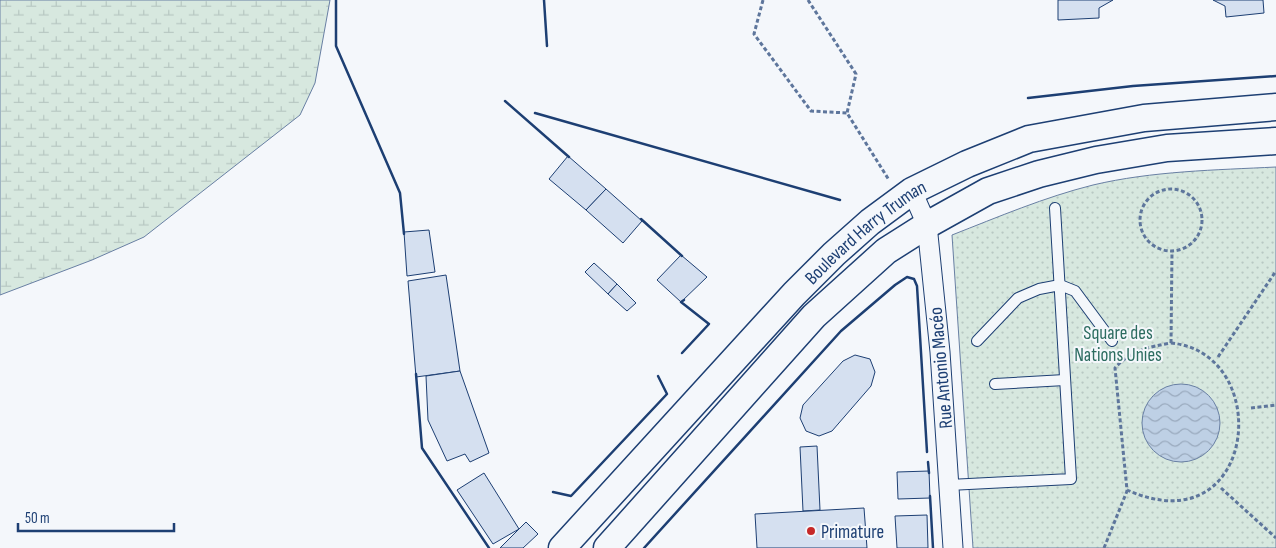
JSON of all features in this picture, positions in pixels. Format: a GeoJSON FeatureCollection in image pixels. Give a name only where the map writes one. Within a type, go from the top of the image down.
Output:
{"type":"FeatureCollection","features":[{"type":"Feature","properties":{"kind":"main road","name":"Boulevard Harry Truman"},"geometry":{"type":"LineString","coordinates":[[562,548],[794,294],[834,254],[870,222],[906,196],[967,164],[1029,139],[1144,118],[1276,107]]}},
{"type":"Feature","properties":{"kind":"main road","name":"Boulevard Harry Truman"},"geometry":{"type":"LineString","coordinates":[[607,548],[814,316],[886,251],[927,225],[988,191],[1039,174],[1096,160],[1167,148],[1276,141]]}},
{"type":"Feature","properties":{"kind":"street","name":"Rue Antonio Macéo"},"geometry":{"type":"LineString","coordinates":[[906,196],[927,225],[940,352],[953,548]]}},
{"type":"Feature","properties":{"kind":"lane"},"geometry":{"type":"LineString","coordinates":[[949,485],[1071,479],[1056,208]]}},
{"type":"Feature","properties":{"kind":"lane"},"geometry":{"type":"LineString","coordinates":[[977,341],[1018,298],[1039,289],[1060,285],[1075,291],[1112,342]]}},
{"type":"Feature","properties":{"kind":"lane"},"geometry":{"type":"LineString","coordinates":[[994,384],[1065,380]]}},
{"type":"Feature","properties":{"kind":"path"},"geometry":{"type":"LineString","coordinates":[[763,0],[754,34],[776,65],[811,111],[847,113]]}},
{"type":"Feature","properties":{"kind":"path"},"geometry":{"type":"LineString","coordinates":[[808,0],[856,74],[847,113],[906,196]]}},
{"type":"Feature","properties":{"kind":"path"},"geometry":{"type":"LineString","coordinates":[[1165,189],[1178,189],[1186,192],[1195,199],[1202,217],[1201,230],[1196,239],[1182,249],[1172,251],[1155,247],[1146,238],[1141,229],[1140,214],[1147,199],[1165,189]]}},
{"type":"Feature","properties":{"kind":"path"},"geometry":{"type":"LineString","coordinates":[[1170,343],[1172,251]]}},
{"type":"Feature","properties":{"kind":"path"},"geometry":{"type":"LineString","coordinates":[[1218,357],[1276,271]]}},
{"type":"Feature","properties":{"kind":"path"},"geometry":{"type":"LineString","coordinates":[[1104,548],[1127,490],[1114,368],[1123,359],[1146,347],[1170,343],[1188,344],[1218,357],[1223,362]]}},
{"type":"Feature","properties":{"kind":"path"},"geometry":{"type":"LineString","coordinates":[[1249,401],[1252,415]]}},
{"type":"Feature","properties":{"kind":"path"},"geometry":{"type":"LineString","coordinates":[[1251,408],[1276,405]]}},
{"type":"Feature","properties":{"kind":"path"},"geometry":{"type":"LineString","coordinates":[[1196,501],[1221,488],[1226,482]]}},
{"type":"Feature","properties":{"kind":"path"},"geometry":{"type":"LineString","coordinates":[[1221,488],[1276,538]]}},
{"type":"Feature","properties":{"kind":"path"},"geometry":{"type":"LineString","coordinates":[[1127,490],[1147,500],[1169,504],[1187,502]]}},
{"type":"Feature","properties":{"kind":"green space"},"geometry":{"type":"Polygon","coordinates":[[[0,0],[330,0],[315,83],[300,115],[144,237],[92,260],[0,295],[0,0]]]}},
{"type":"Feature","properties":{"kind":"green space","name":"Square des Nations Unies"},"geometry":{"type":"Polygon","coordinates":[[[1276,167],[1276,548],[973,548],[952,235],[1039,201],[1115,180],[1207,170],[1276,167]]]}},
{"type":"Feature","properties":{"kind":"water"},"geometry":{"type":"Polygon","coordinates":[[[1173,384],[1189,384],[1203,390],[1214,401],[1220,415],[1220,431],[1214,445],[1203,456],[1189,462],[1173,462],[1159,456],[1148,445],[1142,431],[1142,415],[1148,401],[1159,390],[1173,384]]]}},
{"type":"Feature","properties":{"kind":"building"},"geometry":{"type":"Polygon","coordinates":[[[1058,0],[1113,0],[1099,8],[1099,18],[1058,20],[1058,0]]]}},
{"type":"Feature","properties":{"kind":"building"},"geometry":{"type":"Polygon","coordinates":[[[1213,0],[1263,0],[1264,13],[1226,17],[1225,6],[1213,0]]]}},
{"type":"Feature","properties":{"kind":"building"},"geometry":{"type":"Polygon","coordinates":[[[568,156],[606,189],[586,210],[549,179],[568,156]]]}},
{"type":"Feature","properties":{"kind":"building"},"geometry":{"type":"Polygon","coordinates":[[[606,189],[642,221],[623,243],[586,210],[606,189]]]}},
{"type":"Feature","properties":{"kind":"building"},"geometry":{"type":"Polygon","coordinates":[[[429,230],[435,272],[407,276],[404,232],[429,230]]]}},
{"type":"Feature","properties":{"kind":"building"},"geometry":{"type":"Polygon","coordinates":[[[681,255],[707,277],[681,302],[657,280],[681,255]]]}},
{"type":"Feature","properties":{"kind":"building"},"geometry":{"type":"Polygon","coordinates":[[[594,263],[617,284],[608,294],[585,272],[594,263]]]}},
{"type":"Feature","properties":{"kind":"building"},"geometry":{"type":"Polygon","coordinates":[[[446,275],[460,371],[416,377],[408,281],[446,275]]]}},
{"type":"Feature","properties":{"kind":"building"},"geometry":{"type":"Polygon","coordinates":[[[617,284],[636,303],[627,311],[608,294],[617,284]]]}},
{"type":"Feature","properties":{"kind":"building"},"geometry":{"type":"Polygon","coordinates":[[[855,355],[870,359],[875,372],[871,386],[832,431],[819,436],[806,431],[800,418],[803,405],[843,361],[855,355]]]}},
{"type":"Feature","properties":{"kind":"building"},"geometry":{"type":"Polygon","coordinates":[[[460,371],[489,453],[470,462],[465,454],[447,461],[428,420],[426,376],[460,371]]]}},
{"type":"Feature","properties":{"kind":"building"},"geometry":{"type":"Polygon","coordinates":[[[817,446],[820,510],[803,511],[800,447],[817,446]]]}},
{"type":"Feature","properties":{"kind":"building"},"geometry":{"type":"Polygon","coordinates":[[[929,471],[930,498],[898,499],[897,472],[929,471]]]}},
{"type":"Feature","properties":{"kind":"building"},"geometry":{"type":"Polygon","coordinates":[[[484,473],[519,529],[493,544],[457,490],[484,473]]]}},
{"type":"Feature","properties":{"kind":"building","name":"Primature"},"geometry":{"type":"Polygon","coordinates":[[[864,508],[867,548],[757,548],[755,514],[864,508]]]}},
{"type":"Feature","properties":{"kind":"building"},"geometry":{"type":"Polygon","coordinates":[[[927,515],[928,548],[897,548],[895,516],[927,515]]]}},
{"type":"Feature","properties":{"kind":"building"},"geometry":{"type":"Polygon","coordinates":[[[526,522],[538,534],[523,548],[500,548],[526,522]]]}},
{"type":"Feature","properties":{"kind":"wall"},"geometry":{"type":"LineString","coordinates":[[336,0],[336,46],[400,193],[404,234]]}},
{"type":"Feature","properties":{"kind":"wall"},"geometry":{"type":"LineString","coordinates":[[544,0],[547,46]]}},
{"type":"Feature","properties":{"kind":"wall"},"geometry":{"type":"LineString","coordinates":[[1028,98],[1133,86],[1276,76]]}},
{"type":"Feature","properties":{"kind":"wall"},"geometry":{"type":"LineString","coordinates":[[505,101],[569,157]]}},
{"type":"Feature","properties":{"kind":"wall"},"geometry":{"type":"LineString","coordinates":[[535,113],[840,200]]}},
{"type":"Feature","properties":{"kind":"wall"},"geometry":{"type":"LineString","coordinates":[[641,219],[682,256]]}},
{"type":"Feature","properties":{"kind":"wall"},"geometry":{"type":"LineString","coordinates":[[644,548],[841,331],[907,277],[914,279],[917,286],[927,452]]}},
{"type":"Feature","properties":{"kind":"wall"},"geometry":{"type":"LineString","coordinates":[[682,353],[709,324],[681,302],[684,300]]}},
{"type":"Feature","properties":{"kind":"wall"},"geometry":{"type":"LineString","coordinates":[[416,374],[422,448],[489,548]]}},
{"type":"Feature","properties":{"kind":"wall"},"geometry":{"type":"LineString","coordinates":[[553,492],[571,496],[667,394],[658,376]]}},
{"type":"Feature","properties":{"kind":"wall"},"geometry":{"type":"LineString","coordinates":[[928,462],[929,473]]}},
{"type":"Feature","properties":{"kind":"wall"},"geometry":{"type":"LineString","coordinates":[[930,496],[933,548]]}},
{"type":"Feature","properties":{"kind":"place","name":"Primature"},"geometry":{"type":"Point","coordinates":[811,531]}}]}
